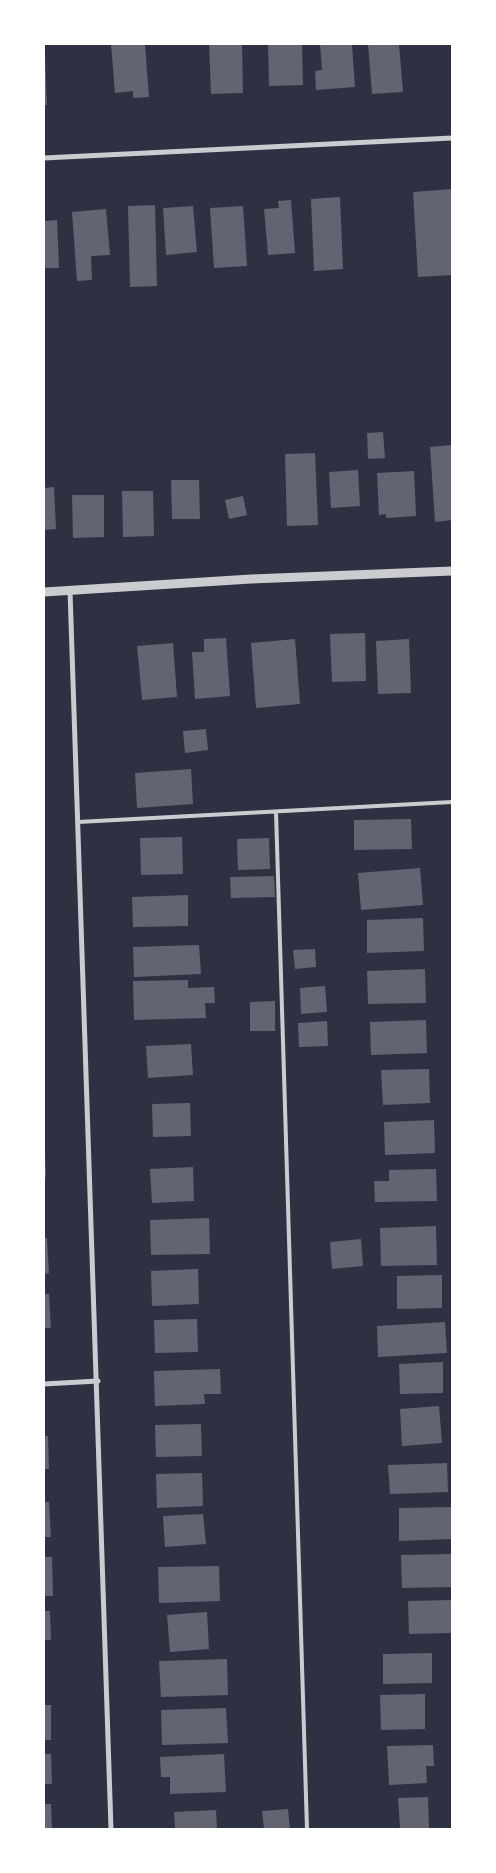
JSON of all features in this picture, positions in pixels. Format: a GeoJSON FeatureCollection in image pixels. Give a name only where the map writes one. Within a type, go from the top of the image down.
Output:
{"type":"FeatureCollection","features":[{"type":"Feature","properties":{"kind":"street"},"geometry":{"type":"LineString","coordinates":[[44,158],[452,138]]}},
{"type":"Feature","properties":{"kind":"street"},"geometry":{"type":"LineString","coordinates":[[44,592],[251,579],[452,571]]}},
{"type":"Feature","properties":{"kind":"street"},"geometry":{"type":"LineString","coordinates":[[70,591],[98,1381],[111,1829]]}},
{"type":"Feature","properties":{"kind":"street"},"geometry":{"type":"LineString","coordinates":[[44,1384],[98,1381]]}},
{"type":"Feature","properties":{"kind":"lane"},"geometry":{"type":"LineString","coordinates":[[78,822],[452,802]]}},
{"type":"Feature","properties":{"kind":"lane"},"geometry":{"type":"LineString","coordinates":[[276,812],[307,1829]]}},
{"type":"Feature","properties":{"kind":"building"},"geometry":{"type":"Polygon","coordinates":[[[111,44],[145,44],[149,97],[133,98],[133,91],[115,93],[111,44]]]}},
{"type":"Feature","properties":{"kind":"building"},"geometry":{"type":"Polygon","coordinates":[[[209,44],[242,44],[243,93],[211,94],[209,44]]]}},
{"type":"Feature","properties":{"kind":"building"},"geometry":{"type":"Polygon","coordinates":[[[268,44],[302,44],[303,85],[269,86],[268,44]]]}},
{"type":"Feature","properties":{"kind":"building"},"geometry":{"type":"Polygon","coordinates":[[[320,44],[352,44],[355,87],[316,90],[315,71],[322,70],[320,44]]]}},
{"type":"Feature","properties":{"kind":"building"},"geometry":{"type":"Polygon","coordinates":[[[368,44],[399,44],[403,92],[372,94],[368,44]]]}},
{"type":"Feature","properties":{"kind":"building"},"geometry":{"type":"Polygon","coordinates":[[[45,55],[47,105],[44,105],[45,55]]]}},
{"type":"Feature","properties":{"kind":"building"},"geometry":{"type":"Polygon","coordinates":[[[452,189],[452,275],[418,277],[413,192],[452,189]]]}},
{"type":"Feature","properties":{"kind":"building"},"geometry":{"type":"Polygon","coordinates":[[[340,197],[343,269],[314,271],[311,199],[340,197]]]}},
{"type":"Feature","properties":{"kind":"building"},"geometry":{"type":"Polygon","coordinates":[[[291,200],[295,253],[268,255],[264,209],[279,208],[278,201],[291,200]]]}},
{"type":"Feature","properties":{"kind":"building"},"geometry":{"type":"Polygon","coordinates":[[[155,205],[157,286],[130,287],[128,206],[155,205]]]}},
{"type":"Feature","properties":{"kind":"building"},"geometry":{"type":"Polygon","coordinates":[[[193,206],[197,252],[166,255],[163,208],[193,206]]]}},
{"type":"Feature","properties":{"kind":"building"},"geometry":{"type":"Polygon","coordinates":[[[243,206],[247,266],[214,268],[210,208],[243,206]]]}},
{"type":"Feature","properties":{"kind":"building"},"geometry":{"type":"Polygon","coordinates":[[[106,209],[110,255],[91,256],[92,280],[77,281],[72,212],[106,209]]]}},
{"type":"Feature","properties":{"kind":"building"},"geometry":{"type":"Polygon","coordinates":[[[57,220],[59,268],[44,268],[44,221],[57,220]]]}},
{"type":"Feature","properties":{"kind":"building"},"geometry":{"type":"Polygon","coordinates":[[[383,432],[385,458],[368,459],[367,433],[383,432]]]}},
{"type":"Feature","properties":{"kind":"building"},"geometry":{"type":"Polygon","coordinates":[[[452,445],[452,520],[435,522],[430,447],[452,445]]]}},
{"type":"Feature","properties":{"kind":"building"},"geometry":{"type":"Polygon","coordinates":[[[315,453],[318,525],[287,526],[285,454],[315,453]]]}},
{"type":"Feature","properties":{"kind":"building"},"geometry":{"type":"Polygon","coordinates":[[[358,470],[360,506],[331,508],[329,472],[358,470]]]}},
{"type":"Feature","properties":{"kind":"building"},"geometry":{"type":"Polygon","coordinates":[[[414,471],[416,516],[386,518],[386,514],[379,515],[377,473],[414,471]]]}},
{"type":"Feature","properties":{"kind":"building"},"geometry":{"type":"Polygon","coordinates":[[[171,480],[199,480],[200,519],[172,519],[171,480]]]}},
{"type":"Feature","properties":{"kind":"building"},"geometry":{"type":"Polygon","coordinates":[[[54,487],[56,529],[44,530],[44,488],[54,487]]]}},
{"type":"Feature","properties":{"kind":"building"},"geometry":{"type":"Polygon","coordinates":[[[122,491],[153,491],[154,536],[123,537],[122,491]]]}},
{"type":"Feature","properties":{"kind":"building"},"geometry":{"type":"Polygon","coordinates":[[[72,495],[104,495],[104,537],[73,538],[72,495]]]}},
{"type":"Feature","properties":{"kind":"building"},"geometry":{"type":"Polygon","coordinates":[[[243,496],[247,515],[229,519],[225,500],[243,496]]]}},
{"type":"Feature","properties":{"kind":"building"},"geometry":{"type":"Polygon","coordinates":[[[365,633],[366,681],[332,682],[330,634],[365,633]]]}},
{"type":"Feature","properties":{"kind":"building"},"geometry":{"type":"Polygon","coordinates":[[[226,638],[230,696],[195,699],[192,652],[204,652],[204,639],[226,638]]]}},
{"type":"Feature","properties":{"kind":"building"},"geometry":{"type":"Polygon","coordinates":[[[295,639],[300,704],[256,708],[251,643],[295,639]]]}},
{"type":"Feature","properties":{"kind":"building"},"geometry":{"type":"Polygon","coordinates":[[[409,639],[411,693],[378,694],[376,641],[409,639]]]}},
{"type":"Feature","properties":{"kind":"building"},"geometry":{"type":"Polygon","coordinates":[[[173,643],[177,697],[142,700],[137,646],[173,643]]]}},
{"type":"Feature","properties":{"kind":"building"},"geometry":{"type":"Polygon","coordinates":[[[206,729],[208,750],[185,753],[183,731],[206,729]]]}},
{"type":"Feature","properties":{"kind":"building"},"geometry":{"type":"Polygon","coordinates":[[[191,769],[193,804],[137,808],[135,773],[191,769]]]}},
{"type":"Feature","properties":{"kind":"building"},"geometry":{"type":"Polygon","coordinates":[[[411,819],[412,849],[354,850],[354,820],[411,819]]]}},
{"type":"Feature","properties":{"kind":"building"},"geometry":{"type":"Polygon","coordinates":[[[182,837],[183,874],[141,875],[140,838],[182,837]]]}},
{"type":"Feature","properties":{"kind":"building"},"geometry":{"type":"Polygon","coordinates":[[[269,838],[270,869],[238,870],[237,839],[269,838]]]}},
{"type":"Feature","properties":{"kind":"building"},"geometry":{"type":"Polygon","coordinates":[[[420,868],[423,905],[361,910],[358,873],[420,868]]]}},
{"type":"Feature","properties":{"kind":"building"},"geometry":{"type":"Polygon","coordinates":[[[274,876],[275,897],[231,898],[230,877],[274,876]]]}},
{"type":"Feature","properties":{"kind":"building"},"geometry":{"type":"Polygon","coordinates":[[[188,895],[188,926],[133,927],[132,897],[188,895]]]}},
{"type":"Feature","properties":{"kind":"building"},"geometry":{"type":"Polygon","coordinates":[[[423,918],[424,951],[367,953],[367,920],[423,918]]]}},
{"type":"Feature","properties":{"kind":"building"},"geometry":{"type":"Polygon","coordinates":[[[199,945],[201,974],[134,977],[133,947],[199,945]]]}},
{"type":"Feature","properties":{"kind":"building"},"geometry":{"type":"Polygon","coordinates":[[[315,949],[316,967],[295,969],[293,950],[315,949]]]}},
{"type":"Feature","properties":{"kind":"building"},"geometry":{"type":"Polygon","coordinates":[[[425,969],[426,1003],[368,1004],[367,971],[425,969]]]}},
{"type":"Feature","properties":{"kind":"building"},"geometry":{"type":"Polygon","coordinates":[[[188,980],[188,988],[214,987],[215,1003],[205,1003],[206,1018],[134,1020],[133,981],[188,980]]]}},
{"type":"Feature","properties":{"kind":"building"},"geometry":{"type":"Polygon","coordinates":[[[325,986],[327,1012],[301,1014],[300,988],[325,986]]]}},
{"type":"Feature","properties":{"kind":"building"},"geometry":{"type":"Polygon","coordinates":[[[275,1001],[275,1031],[250,1031],[250,1002],[275,1001]]]}},
{"type":"Feature","properties":{"kind":"building"},"geometry":{"type":"Polygon","coordinates":[[[426,1020],[427,1053],[371,1055],[370,1022],[426,1020]]]}},
{"type":"Feature","properties":{"kind":"building"},"geometry":{"type":"Polygon","coordinates":[[[327,1021],[328,1046],[299,1047],[298,1023],[327,1021]]]}},
{"type":"Feature","properties":{"kind":"building"},"geometry":{"type":"Polygon","coordinates":[[[191,1044],[193,1075],[148,1078],[146,1046],[191,1044]]]}},
{"type":"Feature","properties":{"kind":"building"},"geometry":{"type":"Polygon","coordinates":[[[429,1069],[430,1103],[383,1105],[381,1070],[429,1069]]]}},
{"type":"Feature","properties":{"kind":"building"},"geometry":{"type":"Polygon","coordinates":[[[190,1103],[191,1136],[153,1137],[152,1104],[190,1103]]]}},
{"type":"Feature","properties":{"kind":"building"},"geometry":{"type":"Polygon","coordinates":[[[434,1120],[435,1153],[385,1155],[384,1122],[434,1120]]]}},
{"type":"Feature","properties":{"kind":"building"},"geometry":{"type":"Polygon","coordinates":[[[45,1152],[46,1177],[44,1177],[45,1152]]]}},
{"type":"Feature","properties":{"kind":"building"},"geometry":{"type":"Polygon","coordinates":[[[193,1167],[194,1201],[152,1203],[150,1169],[193,1167]]]}},
{"type":"Feature","properties":{"kind":"building"},"geometry":{"type":"Polygon","coordinates":[[[436,1169],[437,1201],[375,1202],[374,1181],[389,1181],[389,1170],[436,1169]]]}},
{"type":"Feature","properties":{"kind":"building"},"geometry":{"type":"Polygon","coordinates":[[[209,1218],[210,1254],[151,1255],[150,1220],[209,1218]]]}},
{"type":"Feature","properties":{"kind":"building"},"geometry":{"type":"Polygon","coordinates":[[[436,1226],[437,1265],[381,1266],[380,1228],[436,1226]]]}},
{"type":"Feature","properties":{"kind":"building"},"geometry":{"type":"Polygon","coordinates":[[[44,1238],[47,1238],[49,1273],[44,1274],[44,1238]]]}},
{"type":"Feature","properties":{"kind":"building"},"geometry":{"type":"Polygon","coordinates":[[[361,1239],[363,1266],[332,1269],[330,1242],[361,1239]]]}},
{"type":"Feature","properties":{"kind":"building"},"geometry":{"type":"Polygon","coordinates":[[[198,1269],[199,1304],[152,1306],[151,1271],[198,1269]]]}},
{"type":"Feature","properties":{"kind":"building"},"geometry":{"type":"Polygon","coordinates":[[[442,1275],[442,1308],[397,1309],[397,1276],[442,1275]]]}},
{"type":"Feature","properties":{"kind":"building"},"geometry":{"type":"Polygon","coordinates":[[[44,1294],[49,1294],[51,1328],[44,1328],[44,1294]]]}},
{"type":"Feature","properties":{"kind":"building"},"geometry":{"type":"Polygon","coordinates":[[[197,1319],[198,1352],[155,1353],[154,1320],[197,1319]]]}},
{"type":"Feature","properties":{"kind":"building"},"geometry":{"type":"Polygon","coordinates":[[[445,1322],[447,1353],[378,1357],[377,1326],[445,1322]]]}},
{"type":"Feature","properties":{"kind":"building"},"geometry":{"type":"Polygon","coordinates":[[[443,1362],[443,1393],[400,1394],[399,1364],[443,1362]]]}},
{"type":"Feature","properties":{"kind":"building"},"geometry":{"type":"Polygon","coordinates":[[[220,1369],[221,1394],[204,1394],[205,1404],[155,1406],[154,1371],[220,1369]]]}},
{"type":"Feature","properties":{"kind":"building"},"geometry":{"type":"Polygon","coordinates":[[[439,1406],[442,1443],[402,1446],[400,1409],[439,1406]]]}},
{"type":"Feature","properties":{"kind":"building"},"geometry":{"type":"Polygon","coordinates":[[[201,1424],[202,1456],[156,1457],[155,1425],[201,1424]]]}},
{"type":"Feature","properties":{"kind":"building"},"geometry":{"type":"Polygon","coordinates":[[[44,1436],[48,1436],[49,1469],[44,1469],[44,1436]]]}},
{"type":"Feature","properties":{"kind":"building"},"geometry":{"type":"Polygon","coordinates":[[[447,1463],[448,1492],[390,1494],[388,1465],[447,1463]]]}},
{"type":"Feature","properties":{"kind":"building"},"geometry":{"type":"Polygon","coordinates":[[[202,1473],[203,1506],[157,1508],[156,1474],[202,1473]]]}},
{"type":"Feature","properties":{"kind":"building"},"geometry":{"type":"Polygon","coordinates":[[[44,1502],[49,1502],[51,1537],[44,1537],[44,1502]]]}},
{"type":"Feature","properties":{"kind":"building"},"geometry":{"type":"Polygon","coordinates":[[[452,1507],[452,1539],[399,1541],[399,1508],[452,1507]]]}},
{"type":"Feature","properties":{"kind":"building"},"geometry":{"type":"Polygon","coordinates":[[[203,1514],[206,1544],[165,1547],[163,1516],[203,1514]]]}},
{"type":"Feature","properties":{"kind":"building"},"geometry":{"type":"Polygon","coordinates":[[[452,1554],[452,1587],[402,1588],[401,1555],[452,1554]]]}},
{"type":"Feature","properties":{"kind":"building"},"geometry":{"type":"Polygon","coordinates":[[[44,1557],[52,1557],[53,1596],[44,1596],[44,1557]]]}},
{"type":"Feature","properties":{"kind":"building"},"geometry":{"type":"Polygon","coordinates":[[[219,1566],[220,1601],[159,1603],[158,1567],[219,1566]]]}},
{"type":"Feature","properties":{"kind":"building"},"geometry":{"type":"Polygon","coordinates":[[[452,1600],[452,1633],[409,1634],[408,1601],[452,1600]]]}},
{"type":"Feature","properties":{"kind":"building"},"geometry":{"type":"Polygon","coordinates":[[[44,1611],[50,1611],[51,1640],[44,1640],[44,1611]]]}},
{"type":"Feature","properties":{"kind":"building"},"geometry":{"type":"Polygon","coordinates":[[[207,1612],[209,1649],[170,1652],[167,1615],[207,1612]]]}},
{"type":"Feature","properties":{"kind":"building"},"geometry":{"type":"Polygon","coordinates":[[[432,1653],[432,1683],[383,1684],[383,1654],[432,1653]]]}},
{"type":"Feature","properties":{"kind":"building"},"geometry":{"type":"Polygon","coordinates":[[[227,1659],[228,1695],[161,1697],[159,1661],[227,1659]]]}},
{"type":"Feature","properties":{"kind":"building"},"geometry":{"type":"Polygon","coordinates":[[[425,1694],[425,1729],[381,1730],[380,1695],[425,1694]]]}},
{"type":"Feature","properties":{"kind":"building"},"geometry":{"type":"Polygon","coordinates":[[[44,1705],[51,1705],[51,1740],[44,1740],[44,1705]]]}},
{"type":"Feature","properties":{"kind":"building"},"geometry":{"type":"Polygon","coordinates":[[[226,1708],[228,1743],[162,1745],[161,1710],[226,1708]]]}},
{"type":"Feature","properties":{"kind":"building"},"geometry":{"type":"Polygon","coordinates":[[[433,1745],[434,1766],[426,1766],[427,1783],[389,1785],[387,1746],[433,1745]]]}},
{"type":"Feature","properties":{"kind":"building"},"geometry":{"type":"Polygon","coordinates":[[[44,1754],[51,1754],[52,1784],[44,1784],[44,1754]]]}},
{"type":"Feature","properties":{"kind":"building"},"geometry":{"type":"Polygon","coordinates":[[[224,1754],[226,1792],[170,1794],[170,1777],[161,1777],[160,1757],[224,1754]]]}},
{"type":"Feature","properties":{"kind":"building"},"geometry":{"type":"Polygon","coordinates":[[[428,1797],[429,1828],[400,1829],[398,1798],[428,1797]]]}},
{"type":"Feature","properties":{"kind":"building"},"geometry":{"type":"Polygon","coordinates":[[[44,1804],[51,1804],[52,1829],[44,1829],[44,1804]]]}},
{"type":"Feature","properties":{"kind":"building"},"geometry":{"type":"Polygon","coordinates":[[[288,1809],[290,1829],[264,1829],[262,1811],[288,1809]]]}},
{"type":"Feature","properties":{"kind":"building"},"geometry":{"type":"Polygon","coordinates":[[[216,1810],[217,1829],[175,1829],[174,1812],[216,1810]]]}}]}
